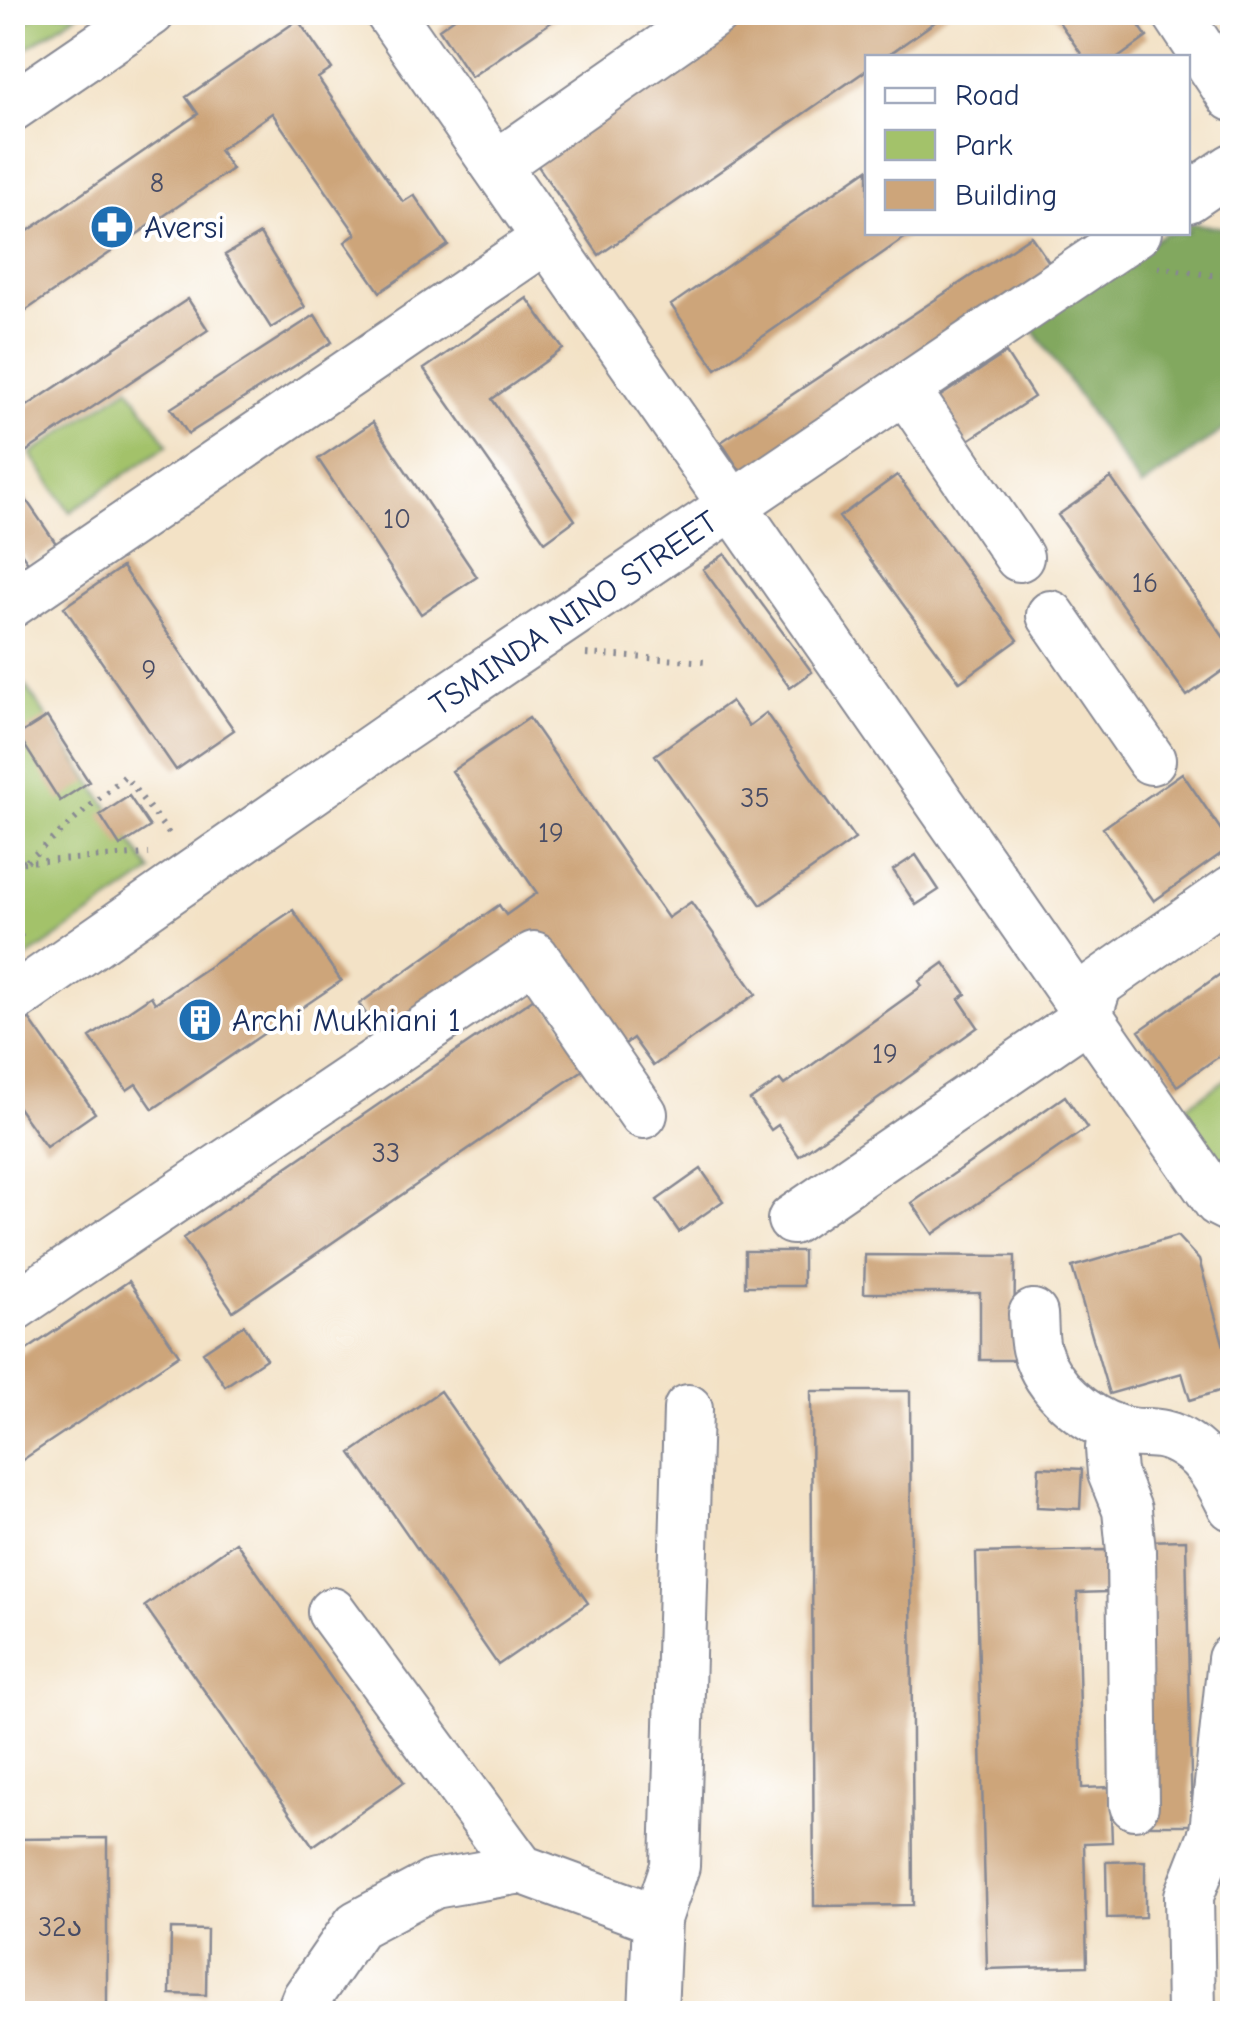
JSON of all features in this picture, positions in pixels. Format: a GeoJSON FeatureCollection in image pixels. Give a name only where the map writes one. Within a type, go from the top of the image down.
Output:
{"type":"FeatureCollection","features":[{"type":"Feature","properties":{"kind":"street"},"geometry":{"type":"LineString","coordinates":[[12,107],[151,12]]}},
{"type":"Feature","properties":{"kind":"street"},"geometry":{"type":"LineString","coordinates":[[389,12],[1087,1016],[1218,1202],[1232,1210]]}},
{"type":"Feature","properties":{"kind":"street"},"geometry":{"type":"LineString","coordinates":[[496,166],[715,12]]}},
{"type":"Feature","properties":{"kind":"street"},"geometry":{"type":"LineString","coordinates":[[1176,12],[1232,97]]}},
{"type":"Feature","properties":{"kind":"street"},"geometry":{"type":"LineString","coordinates":[[1190,197],[1232,168]]}},
{"type":"Feature","properties":{"kind":"street","name":"TSMINDA NINO STREET"},"geometry":{"type":"LineString","coordinates":[[12,1000],[553,627],[1127,239]]}},
{"type":"Feature","properties":{"kind":"street"},"geometry":{"type":"LineString","coordinates":[[12,603],[546,240]]}},
{"type":"Feature","properties":{"kind":"street"},"geometry":{"type":"LineString","coordinates":[[905,389],[1019,557]]}},
{"type":"Feature","properties":{"kind":"street"},"geometry":{"type":"LineString","coordinates":[[1051,615],[1151,760]]}},
{"type":"Feature","properties":{"kind":"street"},"geometry":{"type":"LineString","coordinates":[[792,1220],[1087,1016],[1098,984],[1232,890]]}},
{"type":"Feature","properties":{"kind":"street"},"geometry":{"type":"LineString","coordinates":[[12,1308],[534,956],[643,1114]]}},
{"type":"Feature","properties":{"kind":"street"},"geometry":{"type":"LineString","coordinates":[[1033,1314],[1036,1352],[1070,1402],[1122,1431],[1168,1434],[1190,1447],[1215,1473],[1232,1506]]}},
{"type":"Feature","properties":{"kind":"street"},"geometry":{"type":"LineString","coordinates":[[652,2014],[657,1919],[676,1866],[688,1409]]}},
{"type":"Feature","properties":{"kind":"street"},"geometry":{"type":"LineString","coordinates":[[1122,1431],[1110,1448],[1112,1473],[1127,1510],[1131,1551],[1134,1805]]}},
{"type":"Feature","properties":{"kind":"street"},"geometry":{"type":"LineString","coordinates":[[332,1612],[521,1869]]}},
{"type":"Feature","properties":{"kind":"street"},"geometry":{"type":"LineString","coordinates":[[1191,2014],[1190,1896],[1214,1832],[1232,1659]]}},
{"type":"Feature","properties":{"kind":"street"},"geometry":{"type":"LineString","coordinates":[[300,2014],[306,1998],[357,1925],[434,1884],[521,1869],[657,1919]]}},
{"type":"Feature","properties":{"kind":"path"},"geometry":{"type":"LineString","coordinates":[[1127,239],[1156,266],[1210,275],[1232,274]]}},
{"type":"Feature","properties":{"kind":"path"},"geometry":{"type":"LineString","coordinates":[[553,627],[574,654],[709,662]]}},
{"type":"Feature","properties":{"kind":"path"},"geometry":{"type":"LineString","coordinates":[[27,861],[126,776],[183,852],[230,850]]}},
{"type":"Feature","properties":{"kind":"path"},"geometry":{"type":"LineString","coordinates":[[12,863],[163,854]]}},
{"type":"Feature","properties":{"kind":"green space"},"geometry":{"type":"Polygon","coordinates":[[[39,13],[79,13],[20,53],[13,43],[13,31],[39,13]]]}},
{"type":"Feature","properties":{"kind":"green space"},"geometry":{"type":"Polygon","coordinates":[[[1190,223],[1232,229],[1232,424],[1141,487],[1030,325],[1162,235],[1190,235],[1190,223]]]}},
{"type":"Feature","properties":{"kind":"green space"},"geometry":{"type":"Polygon","coordinates":[[[129,387],[168,445],[70,512],[31,454],[129,387]]]}},
{"type":"Feature","properties":{"kind":"green space"},"geometry":{"type":"Polygon","coordinates":[[[12,666],[152,872],[13,967],[12,967],[12,666]]]}},
{"type":"Feature","properties":{"kind":"green space"},"geometry":{"type":"Polygon","coordinates":[[[1232,1075],[1232,1186],[1177,1112],[1232,1075]]]}},
{"type":"Feature","properties":{"kind":"building"},"geometry":{"type":"Polygon","coordinates":[[[463,12],[566,12],[471,77],[439,29],[463,12]]]}},
{"type":"Feature","properties":{"kind":"building"},"geometry":{"type":"Polygon","coordinates":[[[746,12],[949,12],[888,55],[865,55],[865,71],[599,255],[534,160],[746,12]]]}},
{"type":"Feature","properties":{"kind":"building"},"geometry":{"type":"Polygon","coordinates":[[[1052,12],[1130,12],[1147,37],[1122,55],[1082,55],[1052,12]]]}},
{"type":"Feature","properties":{"kind":"building"},"geometry":{"type":"Polygon","coordinates":[[[298,20],[332,69],[318,78],[403,202],[414,195],[448,245],[380,292],[345,242],[356,234],[272,113],[219,150],[232,169],[12,320],[12,242],[198,114],[186,97],[298,20]]]}},
{"type":"Feature","properties":{"kind":"building"},"geometry":{"type":"Polygon","coordinates":[[[865,171],[865,235],[909,235],[716,369],[671,305],[865,171]]]}},
{"type":"Feature","properties":{"kind":"building"},"geometry":{"type":"Polygon","coordinates":[[[260,234],[305,307],[271,328],[225,255],[260,234]]]}},
{"type":"Feature","properties":{"kind":"building"},"geometry":{"type":"Polygon","coordinates":[[[1031,236],[1055,271],[744,477],[721,442],[1031,236]]]}},
{"type":"Feature","properties":{"kind":"building"},"geometry":{"type":"Polygon","coordinates":[[[527,298],[563,349],[492,399],[575,520],[545,542],[424,369],[527,298]]]}},
{"type":"Feature","properties":{"kind":"building"},"geometry":{"type":"Polygon","coordinates":[[[188,299],[208,330],[15,459],[12,416],[188,299]]]}},
{"type":"Feature","properties":{"kind":"building"},"geometry":{"type":"Polygon","coordinates":[[[315,315],[332,342],[188,434],[171,408],[315,315]]]}},
{"type":"Feature","properties":{"kind":"building"},"geometry":{"type":"Polygon","coordinates":[[[1006,353],[1034,397],[964,443],[936,399],[1006,353]]]}},
{"type":"Feature","properties":{"kind":"building"},"geometry":{"type":"Polygon","coordinates":[[[373,422],[477,577],[421,614],[318,459],[373,422]]]}},
{"type":"Feature","properties":{"kind":"building"},"geometry":{"type":"Polygon","coordinates":[[[897,475],[1018,640],[960,682],[839,517],[897,475]]]}},
{"type":"Feature","properties":{"kind":"building"},"geometry":{"type":"Polygon","coordinates":[[[1111,478],[1232,649],[1232,664],[1187,696],[1058,515],[1111,478]]]}},
{"type":"Feature","properties":{"kind":"building"},"geometry":{"type":"Polygon","coordinates":[[[12,479],[57,545],[29,564],[12,540],[12,479]]]}},
{"type":"Feature","properties":{"kind":"building"},"geometry":{"type":"Polygon","coordinates":[[[725,554],[812,672],[790,688],[703,569],[725,554]]]}},
{"type":"Feature","properties":{"kind":"building"},"geometry":{"type":"Polygon","coordinates":[[[122,567],[234,730],[176,770],[64,607],[122,567]]]}},
{"type":"Feature","properties":{"kind":"building"},"geometry":{"type":"Polygon","coordinates":[[[731,701],[749,726],[766,713],[855,839],[761,905],[655,755],[731,701]]]}},
{"type":"Feature","properties":{"kind":"building"},"geometry":{"type":"Polygon","coordinates":[[[47,717],[89,782],[60,801],[18,735],[47,717]]]}},
{"type":"Feature","properties":{"kind":"building"},"geometry":{"type":"Polygon","coordinates":[[[529,718],[668,918],[691,902],[756,994],[653,1066],[633,1038],[617,1050],[523,940],[383,1038],[359,1004],[499,905],[506,915],[537,893],[452,771],[529,718]]]}},
{"type":"Feature","properties":{"kind":"building"},"geometry":{"type":"Polygon","coordinates":[[[1182,773],[1232,846],[1154,901],[1103,828],[1182,773]]]}},
{"type":"Feature","properties":{"kind":"building"},"geometry":{"type":"Polygon","coordinates":[[[129,796],[150,827],[120,846],[100,815],[129,796]]]}},
{"type":"Feature","properties":{"kind":"building"},"geometry":{"type":"Polygon","coordinates":[[[916,855],[939,890],[916,905],[893,870],[916,855]]]}},
{"type":"Feature","properties":{"kind":"building","name":"Archi Mukhiani 1"},"geometry":{"type":"Polygon","coordinates":[[[293,910],[341,981],[153,1109],[136,1084],[127,1090],[90,1037],[151,996],[155,1003],[293,910]]]}},
{"type":"Feature","properties":{"kind":"building"},"geometry":{"type":"Polygon","coordinates":[[[944,963],[966,994],[959,999],[978,1027],[799,1156],[778,1125],[771,1130],[750,1100],[780,1080],[784,1085],[922,986],[919,981],[944,963]]]}},
{"type":"Feature","properties":{"kind":"building"},"geometry":{"type":"Polygon","coordinates":[[[1232,966],[1232,1047],[1177,1086],[1139,1031],[1232,966]]]}},
{"type":"Feature","properties":{"kind":"building"},"geometry":{"type":"Polygon","coordinates":[[[540,994],[589,1066],[233,1311],[183,1238],[540,994]]]}},
{"type":"Feature","properties":{"kind":"building"},"geometry":{"type":"Polygon","coordinates":[[[20,1006],[95,1113],[46,1147],[12,1099],[12,1011],[20,1006]]]}},
{"type":"Feature","properties":{"kind":"building"},"geometry":{"type":"Polygon","coordinates":[[[1065,1096],[1087,1128],[933,1234],[912,1203],[1065,1096]]]}},
{"type":"Feature","properties":{"kind":"building"},"geometry":{"type":"Polygon","coordinates":[[[701,1169],[723,1201],[679,1232],[657,1200],[701,1169]]]}},
{"type":"Feature","properties":{"kind":"building"},"geometry":{"type":"Polygon","coordinates":[[[1177,1236],[1199,1260],[1232,1374],[1232,1387],[1190,1400],[1182,1373],[1109,1394],[1072,1267],[1177,1236]]]}},
{"type":"Feature","properties":{"kind":"building"},"geometry":{"type":"Polygon","coordinates":[[[745,1251],[803,1251],[803,1286],[745,1286],[745,1251]]]}},
{"type":"Feature","properties":{"kind":"building"},"geometry":{"type":"Polygon","coordinates":[[[865,1255],[1015,1256],[1014,1360],[980,1360],[980,1293],[864,1293],[865,1255]]]}},
{"type":"Feature","properties":{"kind":"building"},"geometry":{"type":"Polygon","coordinates":[[[129,1281],[179,1355],[12,1467],[12,1360],[129,1281]]]}},
{"type":"Feature","properties":{"kind":"building"},"geometry":{"type":"Polygon","coordinates":[[[244,1325],[266,1359],[225,1386],[203,1352],[244,1325]]]}},
{"type":"Feature","properties":{"kind":"building"},"geometry":{"type":"Polygon","coordinates":[[[440,1391],[588,1603],[498,1665],[351,1453],[440,1391]]]}},
{"type":"Feature","properties":{"kind":"building"},"geometry":{"type":"Polygon","coordinates":[[[811,1391],[910,1391],[913,1905],[814,1906],[811,1391]]]}},
{"type":"Feature","properties":{"kind":"building"},"geometry":{"type":"Polygon","coordinates":[[[1039,1467],[1082,1469],[1080,1509],[1037,1507],[1039,1467]]]}},
{"type":"Feature","properties":{"kind":"building"},"geometry":{"type":"Polygon","coordinates":[[[1186,1540],[1192,1825],[1148,1825],[1142,1541],[1186,1540]]]}},
{"type":"Feature","properties":{"kind":"building"},"geometry":{"type":"Polygon","coordinates":[[[236,1542],[404,1782],[313,1846],[145,1606],[236,1542]]]}},
{"type":"Feature","properties":{"kind":"building"},"geometry":{"type":"Polygon","coordinates":[[[1106,1550],[1107,1592],[1077,1593],[1082,1788],[1110,1787],[1112,1842],[1084,1843],[1087,1966],[987,1969],[976,1553],[1106,1550]]]}},
{"type":"Feature","properties":{"kind":"building"},"geometry":{"type":"Polygon","coordinates":[[[107,1838],[107,2014],[13,2014],[13,1839],[107,1838]]]}},
{"type":"Feature","properties":{"kind":"building"},"geometry":{"type":"Polygon","coordinates":[[[1145,1861],[1145,1917],[1107,1918],[1106,1862],[1145,1861]]]}},
{"type":"Feature","properties":{"kind":"building"},"geometry":{"type":"Polygon","coordinates":[[[171,1929],[207,1930],[206,1995],[170,1994],[171,1929]]]}},
{"type":"Feature","properties":{"kind":"building"},"geometry":{"type":"Polygon","coordinates":[[[880,2006],[880,2014],[807,2014],[807,2011],[880,2006]]]}},
{"type":"Feature","properties":{"kind":"place","name":"Aversi"},"geometry":{"type":"Point","coordinates":[112,227]}},
{"type":"Feature","properties":{"kind":"place","name":"Archi Mukhiani 1"},"geometry":{"type":"Point","coordinates":[200,1020]}}]}
